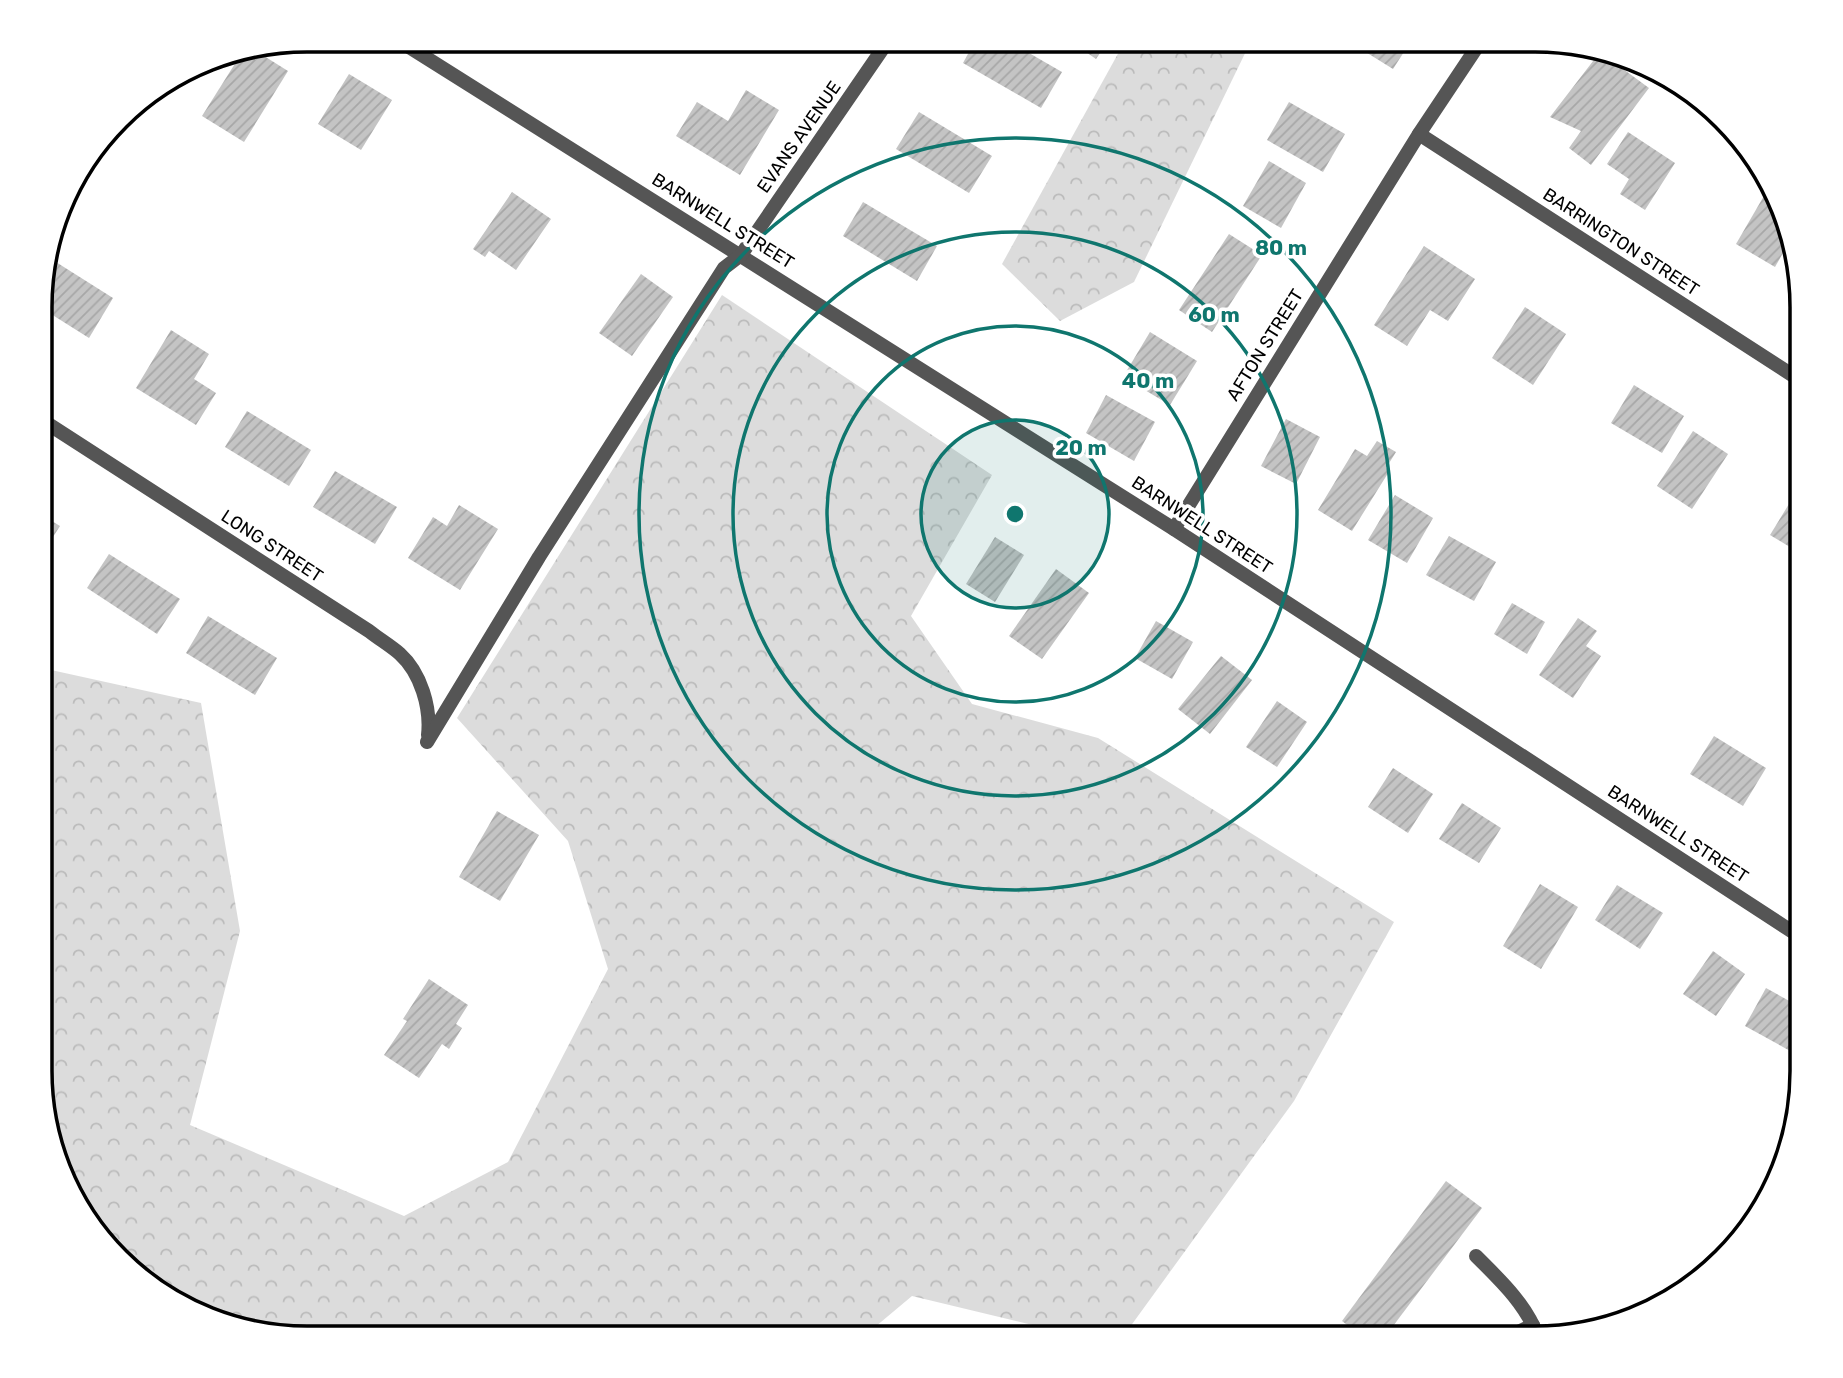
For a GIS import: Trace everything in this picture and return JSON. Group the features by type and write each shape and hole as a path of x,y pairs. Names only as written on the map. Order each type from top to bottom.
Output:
{"street":[{"name":"BARNWELL STREET","path":"417,52 1174,529 1790,930"},
{"name":"EVANS AVENUE","path":"427,742 539,557 724,268 741,255 880,52"},
{"name":"AFTON STREET","path":"1174,529 1419,134 1474,52"},
{"name":"BARRINGTON STREET","path":"1419,134 1790,374"},
{"name":"LONG STREET","path":"52,426 369,631 401,655 417,674 423,694 429,720 427,742"},
{"path":"1476,1256 1514,1294 1533,1326"}],"green space":[{"path":"1119,52 1246,52 1134,282 1060,321 1002,264"},
{"path":"722,295 992,475 911,616 972,704 1098,738 1394,922 1294,1101 1131,1326 1037,1326 912,1296 876,1326 307,1326 257,1321 210,1306 152,1273 127,1251 105,1226 79,1184 57,1121 52,1071 52,670 201,703 240,931 190,1125 404,1216 508,1162 608,969 568,841 457,718"}],"building":[{"path":"969,52 1027,52 1062,72 1041,108 963,63"},
{"path":"1086,52 1101,52 1096,59"},
{"path":"1366,52 1404,52 1393,69"},
{"path":"264,56 288,71 244,142 202,116 236,63"},
{"path":"1595,59 1620,67 1649,88 1591,165 1569,148 1581,131 1550,117"},
{"path":"349,74 392,100 361,150 318,124"},
{"path":"746,90 779,110 740,175 676,136 697,102 728,121"},
{"path":"1289,102 1345,134 1323,172 1267,140"},
{"path":"919,112 992,156 969,193 896,149"},
{"path":"1628,132 1675,163 1645,210 1620,194 1629,179 1607,164"},
{"path":"1269,161 1306,183 1281,228 1243,206"},
{"path":"512,192 551,219 516,270 489,251 485,257 473,249"},
{"path":"1764,195 1784,250 1775,267 1736,244"},
{"path":"863,202 937,246 917,281 843,236"},
{"path":"1229,234 1262,255 1212,332 1179,310"},
{"path":"1424,246 1475,279 1448,321 1430,310 1407,346 1374,325"},
{"path":"56,262 113,298 89,338 52,315"},
{"path":"641,274 673,297 632,356 599,333"},
{"path":"1525,307 1566,334 1533,385 1492,358"},
{"path":"171,330 209,354 194,379 216,393 196,425 136,388"},
{"path":"1150,332 1197,361 1170,405 1123,377"},
{"path":"1634,385 1684,416 1662,453 1611,423"},
{"path":"1106,395 1155,422 1134,461 1086,433"},
{"path":"247,411 311,450 289,486 225,447"},
{"path":"1286,419 1320,437 1296,484 1261,466"},
{"path":"1693,431 1728,454 1692,509 1657,486"},
{"path":"1377,441 1396,452 1386,468 1390,470 1352,531 1318,510 1355,449 1367,456"},
{"path":"335,471 397,507 375,544 313,507"},
{"path":"1395,495 1433,518 1407,563 1368,540"},
{"path":"1790,502 1790,547 1770,535"},
{"path":"459,505 498,529 460,590 408,558 433,517 447,526"},
{"path":"52,521 60,526 52,538"},
{"path":"1449,536 1496,562 1474,601 1426,575"},
{"path":"995,537 1024,555 995,602 966,584"},
{"path":"109,554 180,599 157,634 87,588"},
{"path":"1056,569 1089,593 1042,659 1009,636"},
{"path":"1512,603 1545,622 1527,654 1494,634"},
{"path":"208,616 277,658 255,695 186,653"},
{"path":"1578,618 1597,631 1586,646 1601,656 1573,698 1539,675"},
{"path":"1156,621 1193,642 1172,679 1135,658"},
{"path":"1221,656 1252,680 1210,734 1178,709"},
{"path":"1277,701 1307,722 1277,767 1246,747"},
{"path":"1714,736 1766,768 1743,806 1690,774"},
{"path":"1393,768 1433,794 1408,833 1368,807"},
{"path":"1462,803 1501,828 1479,863 1439,839"},
{"path":"497,811 539,835 500,901 459,877"},
{"path":"1540,884 1578,907 1541,969 1503,946"},
{"path":"1617,885 1663,913 1640,949 1595,920"},
{"path":"1713,951 1745,974 1716,1016 1683,994"},
{"path":"429,979 468,1005 456,1024 462,1028 449,1049 442,1044 419,1078 384,1055 407,1021 403,1019"},
{"path":"1766,988 1790,1001 1790,1051 1745,1026"},
{"path":"1446,1181 1482,1208 1393,1326 1348,1326 1342,1321"}]}
